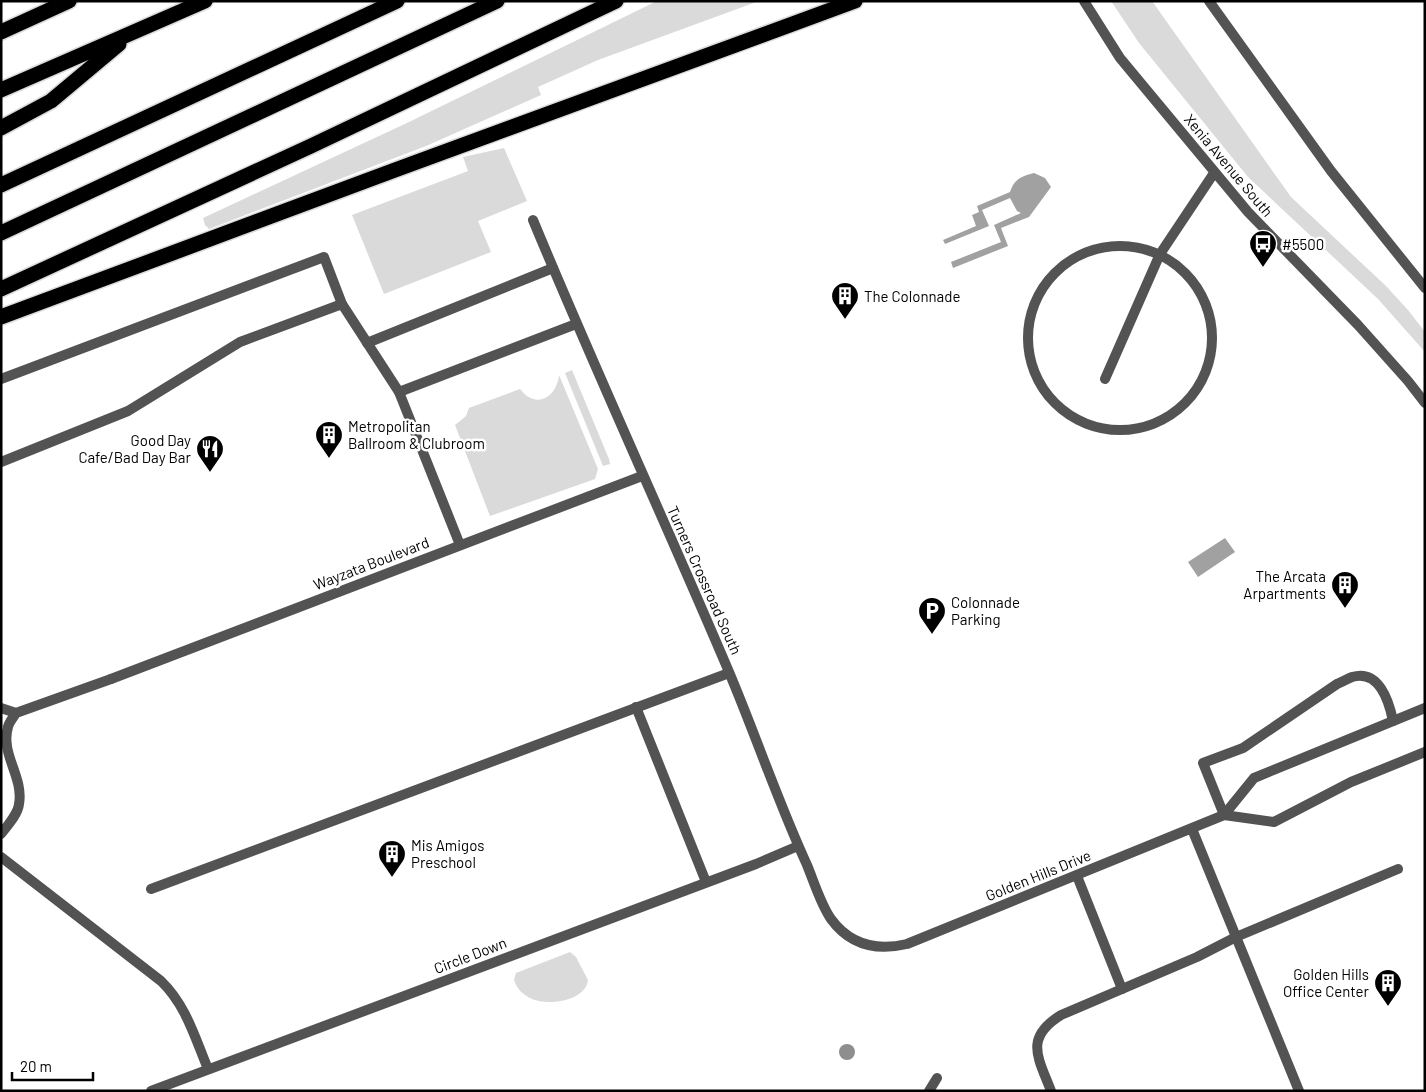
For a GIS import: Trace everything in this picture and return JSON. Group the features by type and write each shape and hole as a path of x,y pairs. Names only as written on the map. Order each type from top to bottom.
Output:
{"highway":[{"path":"1,32 69,1"},
{"path":"1,90 205,1"},
{"path":"1,185 397,1"},
{"path":"1,232 498,1"},
{"path":"1,289 311,146 616,1"},
{"path":"1,317 855,1"},
{"path":"1,128 51,101 132,33"}],"street":[{"name":"Xenia Avenue South","path":"1084,1 1120,58 1214,173 1248,212 1358,325 1425,403"},
{"path":"1209,1 1330,171 1425,288"},
{"path":"1105,379 1160,254 1214,173"},
{"name":"Turners Crossroad South","path":"533,220 576,324 729,673 798,846 830,918 847,936 861,942"},
{"path":"1109,246 1135,246 1160,254 1186,272 1202,293 1210,313 1213,339 1211,358 1203,380 1192,396 1176,412 1157,423 1135,429 1105,429 1080,421 1061,410 1045,392 1034,372 1028,342 1031,314 1040,291 1059,268 1082,254 1109,246"},
{"path":"1,379 324,257 342,304 399,392 460,545"},
{"path":"367,343 553,268"},
{"path":"1,462 128,411 240,342 342,304"},
{"path":"399,392 576,324"},
{"name":"Wayzata Boulevard","path":"16,714 642,476"},
{"path":"151,889 729,673"},
{"path":"1393,721 1390,707 1382,688 1377,682 1367,677 1354,676 1337,684 1243,748 1203,763 1224,815 1274,822 1351,782 1425,752"},
{"path":"636,707 706,882"},
{"path":"1,708 16,714 8,727 6,744 8,759 20,788 19,805 1,834"},
{"name":"Golden Hills Drive","path":"861,942 876,947 889,948 907,944 1192,829 1224,815 1254,778 1425,708"},
{"path":"1192,829 1299,1091"},
{"name":"Circle Down","path":"151,1091 798,846"},
{"path":"1,857 161,982 172,993 185,1014 208,1069"},
{"path":"1051,1091 1039,1059 1037,1045 1039,1034 1048,1023 1061,1015 1197,958 1236,937 1398,869"},
{"path":"1077,876 1122,989"},
{"path":"929,1091 937,1078"}],"shaded area":[{"path":"657,1 759,1 598,60 538,87 541,95 426,146 209,229 205,225 203,218 409,122"},
{"path":"1111,1 1152,1 1291,197 1386,286 1408,310 1425,332 1425,352 1378,299 1248,177 1139,43"},
{"path":"504,148 527,201 478,221 491,252 384,294 352,215 468,171 463,157"},
{"path":"1034,173 1045,178 1051,187 1029,217 1001,228 1008,246 953,268 951,262 1001,242 994,225 1021,213 1017,211 1010,198 982,210 989,226 945,244 943,240 976,226 972,215 979,212 977,206 1010,192 1019,179"},
{"path":"572,370 610,464 603,466 565,373"},
{"path":"559,375 598,469 595,479 490,516 455,425 466,416 469,408 520,389 533,399 545,398 554,389"},
{"path":"1225,538 1235,552 1198,577 1188,562"},
{"path":"570,952 576,957 588,980 586,987 581,993 556,1002 539,1001 523,994 514,980 516,973"}],"place":[{"name":"#5500","path":"1263,268"},
{"name":"The Colonnade","path":"845,320"},
{"name":"Metropolitan Ballroom & Clubroom","path":"329,459"},
{"name":"Good Day Cafe/Bad Day Bar","path":"210,473"},
{"name":"The Arcata Arpartments","path":"1345,609"},
{"name":"Colonnade Parking","path":"932,635"},
{"name":"Mis Amigos Preschool","path":"392,878"},
{"name":"Golden Hills Office Center","path":"1388,1007"}]}
